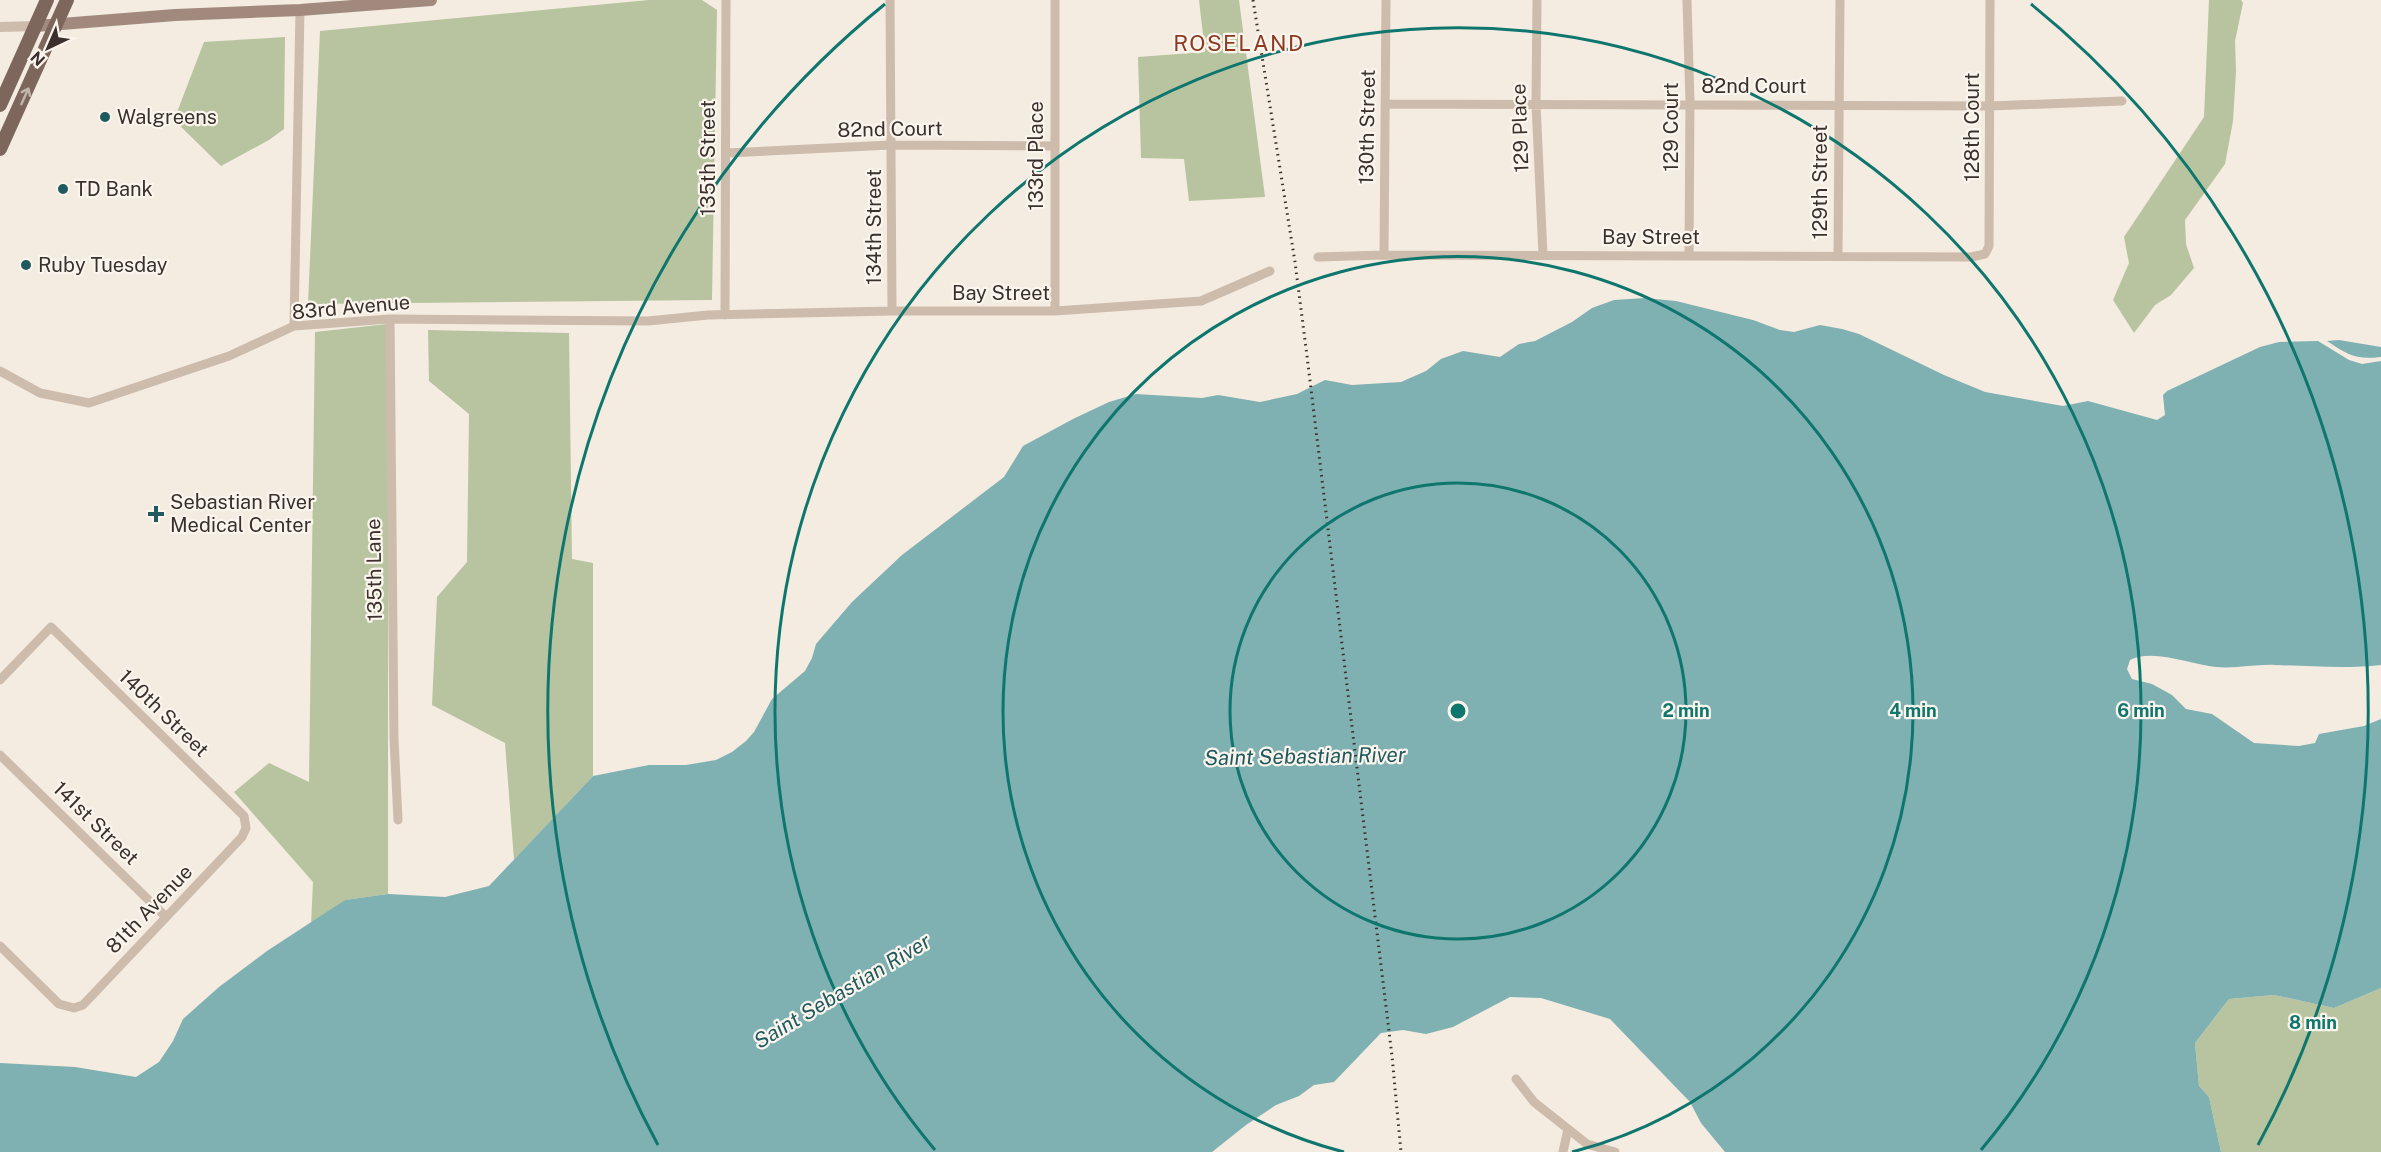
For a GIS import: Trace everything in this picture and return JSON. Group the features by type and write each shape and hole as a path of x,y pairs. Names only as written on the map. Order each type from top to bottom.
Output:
{"main road":[{"path":"0,105 47,0"},
{"path":"0,149 67,0"},
{"path":"36,26 174,15 300,10 431,0"}],"street":[{"name":"135th Street","path":"725,315 726,0"},
{"name":"134th Street","path":"890,0 892,311"},
{"name":"133rd Place","path":"1055,0 1055,311"},
{"name":"130th Street","path":"1384,255 1386,0"},
{"name":"129 Place","path":"1537,0 1536,104 1543,255"},
{"name":"129 Court","path":"1688,0 1689,255"},
{"name":"129th Street","path":"1838,256 1840,0"},
{"name":"128th Court","path":"1985,254 1989,246 1990,0"},
{"path":"294,326 300,10"},
{"path":"0,27 36,26"},
{"name":"82nd Court","path":"1386,104 1690,103 1990,106 2122,101"},
{"name":"82nd Court","path":"727,153 891,145 1054,146"},
{"name":"Bay Street","path":"1318,257 1384,255 1971,257 1985,254"},
{"name":"Bay Street","path":"725,315 892,311 1055,311 1201,301 1270,271"},
{"name":"83rd Avenue","path":"0,371 40,393 89,403 229,356 294,326 390,319 648,321 725,315"},
{"name":"135th Lane","path":"390,319 394,739 398,820"},
{"name":"140th Street","path":"0,680 51,627 244,816 246,828"},
{"name":"141st Street","path":"0,755 166,917"},
{"name":"81th Avenue","path":"0,946 59,1004 74,1008 83,1005 242,837 246,828"},
{"path":"1516,1078 1534,1102 1587,1144 1615,1152"},
{"path":"1563,1152 1568,1129"}],"green space":[{"path":"649,0 702,0 717,10 712,300 308,304 320,31"},
{"path":"1199,0 1239,0 1265,197 1189,201 1184,159 1141,158 1138,57 1205,52"},
{"path":"2209,0 2241,0 2243,3 2235,41 2233,121 2225,164 2185,220 2186,244 2194,268 2171,295 2155,305 2134,333 2113,300 2129,263 2124,237 2204,117"},
{"path":"285,37 284,129 269,140 221,166 174,120 204,42"},
{"path":"388,324 388,894 345,900 311,925 313,882 234,792 269,763 309,782 315,332"},
{"path":"428,330 569,333 572,559 593,563 593,776 514,860 505,743 432,705 437,597 467,562 469,414 429,381"},
{"path":"2381,988 2381,1152 2221,1152 2209,1097 2199,1086 2195,1043 2229,999 2274,995 2334,1008"}],"water":[{"name":"Saint Sebastian River","path":"1645,298 1676,301 1753,320 1780,330 1794,332 1820,325 1842,329 1859,334 1985,392 2063,406 2088,401 2157,420 2165,415 2163,395 2167,391 2260,347 2279,342 2318,341 2349,360 2362,364 2381,361 2381,665 2223,667 2150,656 2130,660 2127,669 2132,679 2152,684 2172,695 2186,709 2212,714 2254,743 2299,746 2315,743 2319,734 2364,726 2381,719 2381,988 2334,1008 2274,995 2229,999 2195,1043 2199,1086 2209,1097 2221,1152 1725,1152 1701,1123 1690,1102 1610,1019 1541,998 1510,997 1453,1027 1426,1034 1403,1030 1381,1033 1334,1082 1314,1085 1299,1096 1276,1105 1212,1152 0,1152 0,1063 75,1067 136,1077 159,1062 173,1041 183,1019 219,987 267,951 345,900 388,894 445,897 489,886 593,776 649,765 686,765 716,760 732,752 754,732 772,699 805,671 816,644 852,602 902,555 1004,477 1023,446 1073,419 1109,402 1136,394 1202,398 1218,395 1260,402 1297,394 1325,380 1352,385 1401,382 1426,371 1441,359 1463,351 1500,357 1519,344 1535,341 1572,322 1592,308 1614,300"},
{"path":"2339,340 2381,347 2381,357 2365,358 2352,355 2327,341"}],"railway":[{"path":"1253,0 1295,262 1392,1056 1401,1152"}],"place":[{"name":"Walgreens","path":"105,117"},
{"name":"TD Bank","path":"63,189"},
{"name":"Ruby Tuesday","path":"26,265"},
{"name":"Sebastian River Medical Center","path":"156,514"}],"district":[{"name":"ROSELAND","path":"1239,43"}]}
